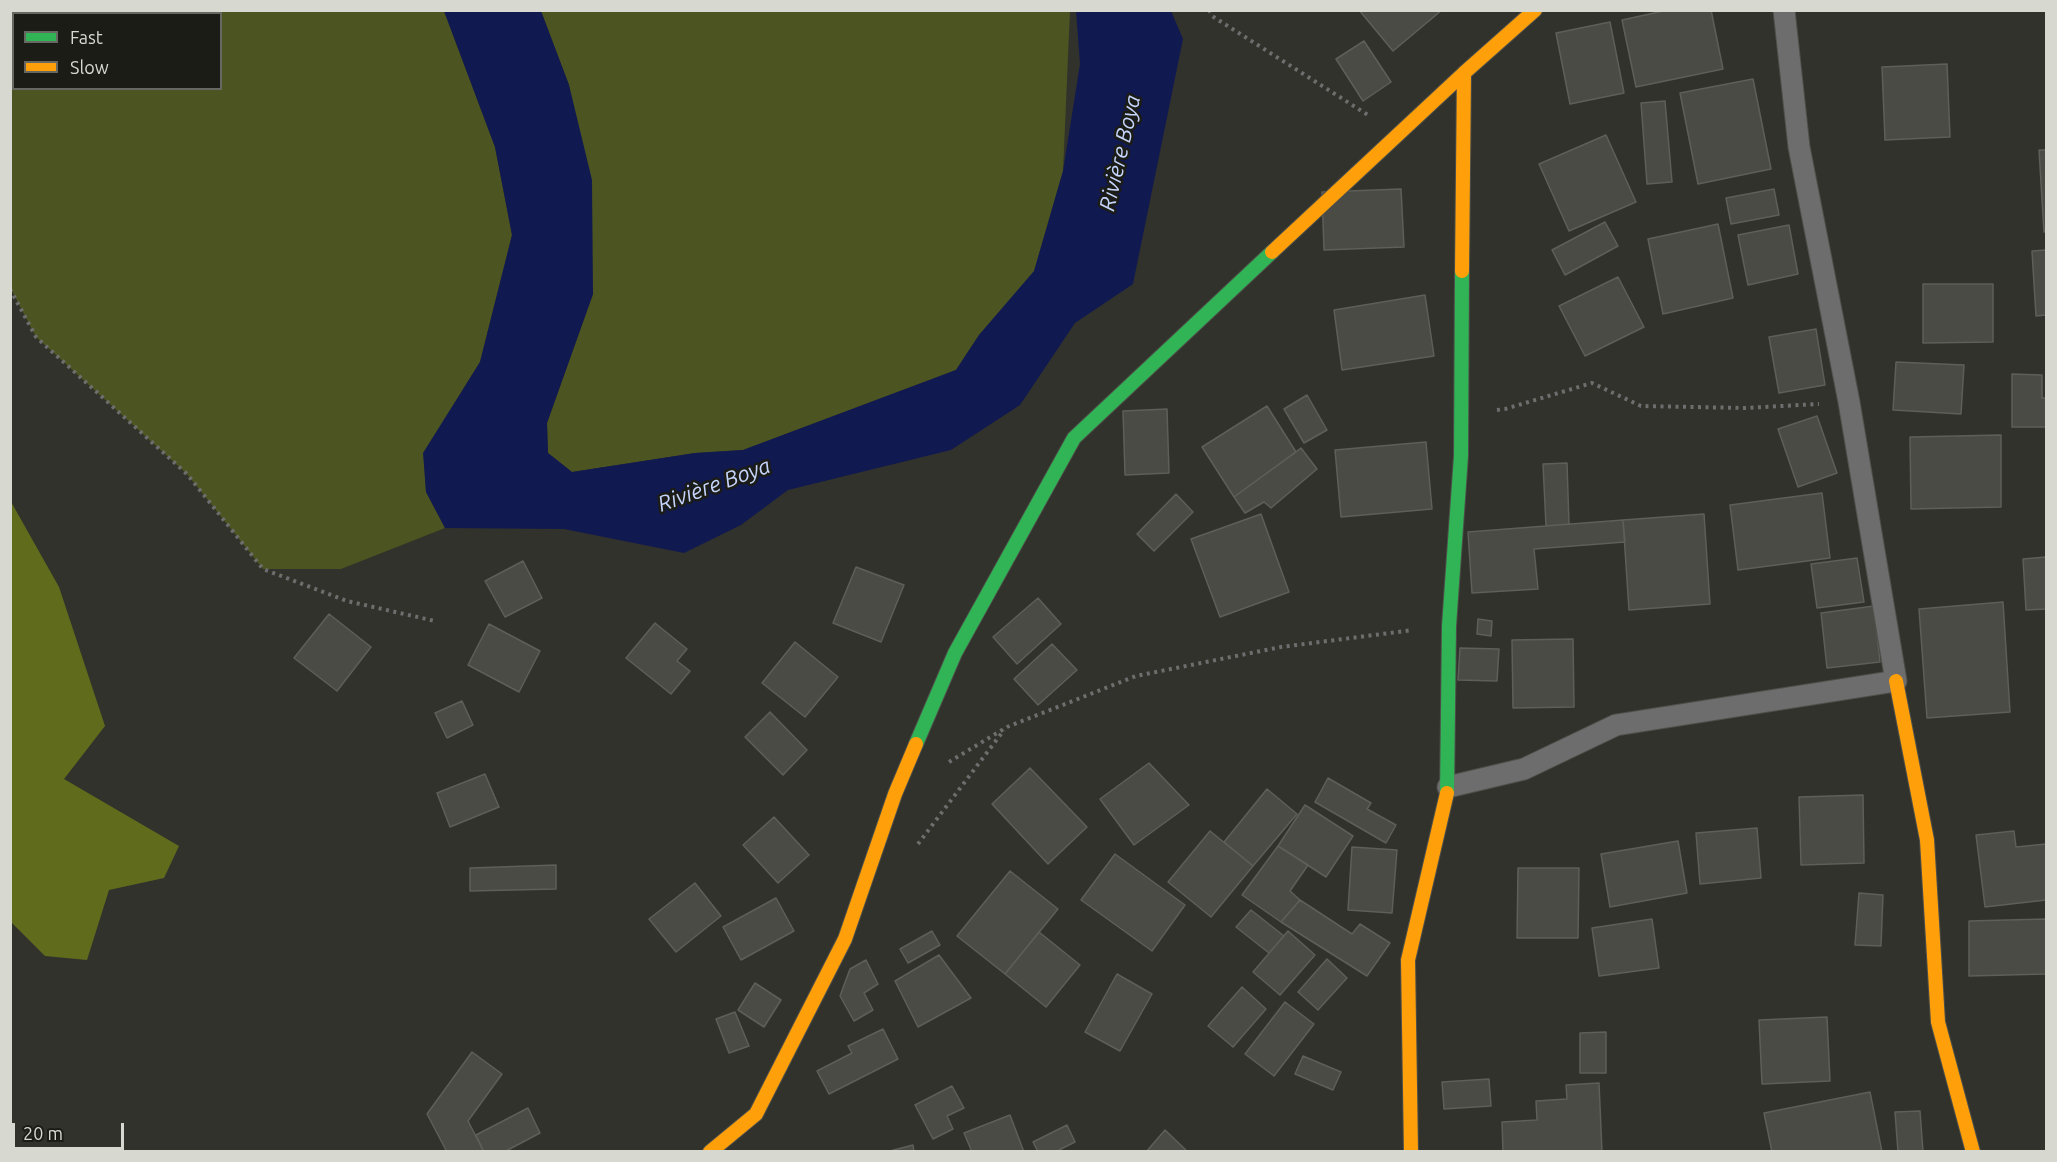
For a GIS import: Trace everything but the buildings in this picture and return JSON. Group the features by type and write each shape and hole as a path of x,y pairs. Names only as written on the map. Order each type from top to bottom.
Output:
{"street":[{"path":"710,1152 756,1114 845,939 895,794 955,653 1074,438 1464,73 1535,10"},
{"path":"1411,1152 1408,960 1448,787 1449,626 1461,456 1464,73"},
{"path":"1896,681 1927,840 1938,1022 1973,1152"}],"lane":[{"path":"1448,787 1524,769 1616,725 1896,681 1849,402 1799,147 1784,10"}],"path":[{"path":"1209,10 1212,16 1399,134"},
{"path":"10,289 36,337 187,474 263,568 347,601 435,621"},
{"path":"1462,411 1505,409 1592,382 1641,406 1745,408 1849,402"},
{"path":"946,764 1007,727 1136,676 1281,647 1449,626"},
{"path":"915,847 1007,727"}],"green space":[{"path":"11,11 444,11 495,147 512,235 480,362 424,453 426,492 445,528 341,569 263,569 187,474 36,337 11,289"},
{"path":"541,11 1070,11 1063,171 1034,272 979,335 956,370 743,450 695,453 572,472 548,453 547,423 593,294 569,85"},
{"path":"10,500 59,587 105,726 64,779 179,846 164,878 109,890 87,960 45,956 11,922"}],"water":[{"name":"Rivière Boya","path":"444,11 541,11 569,85 592,180 593,294 547,423 548,453 572,472 695,453 743,450 956,370 979,335 1034,271 1063,171 1080,64 1076,11 1171,11 1183,39 1133,284 1075,323 1020,405 951,450 788,490 741,525 684,553 564,529 445,528 426,492 423,453 480,362 512,235 495,147"}],"traffic: fast":[{"path":"916,744 955,653 1074,438 1272,252"},
{"path":"1447,793 1449,626 1461,456 1462,271"}],"traffic: slow":[{"path":"1272,252 1535,10"},
{"path":"1462,271 1464,73"},
{"path":"1896,681 1927,840 1938,1022 1973,1152"},
{"path":"710,1152 756,1114 845,939 895,794 916,744"},
{"path":"1411,1152 1408,960 1447,793"}]}
